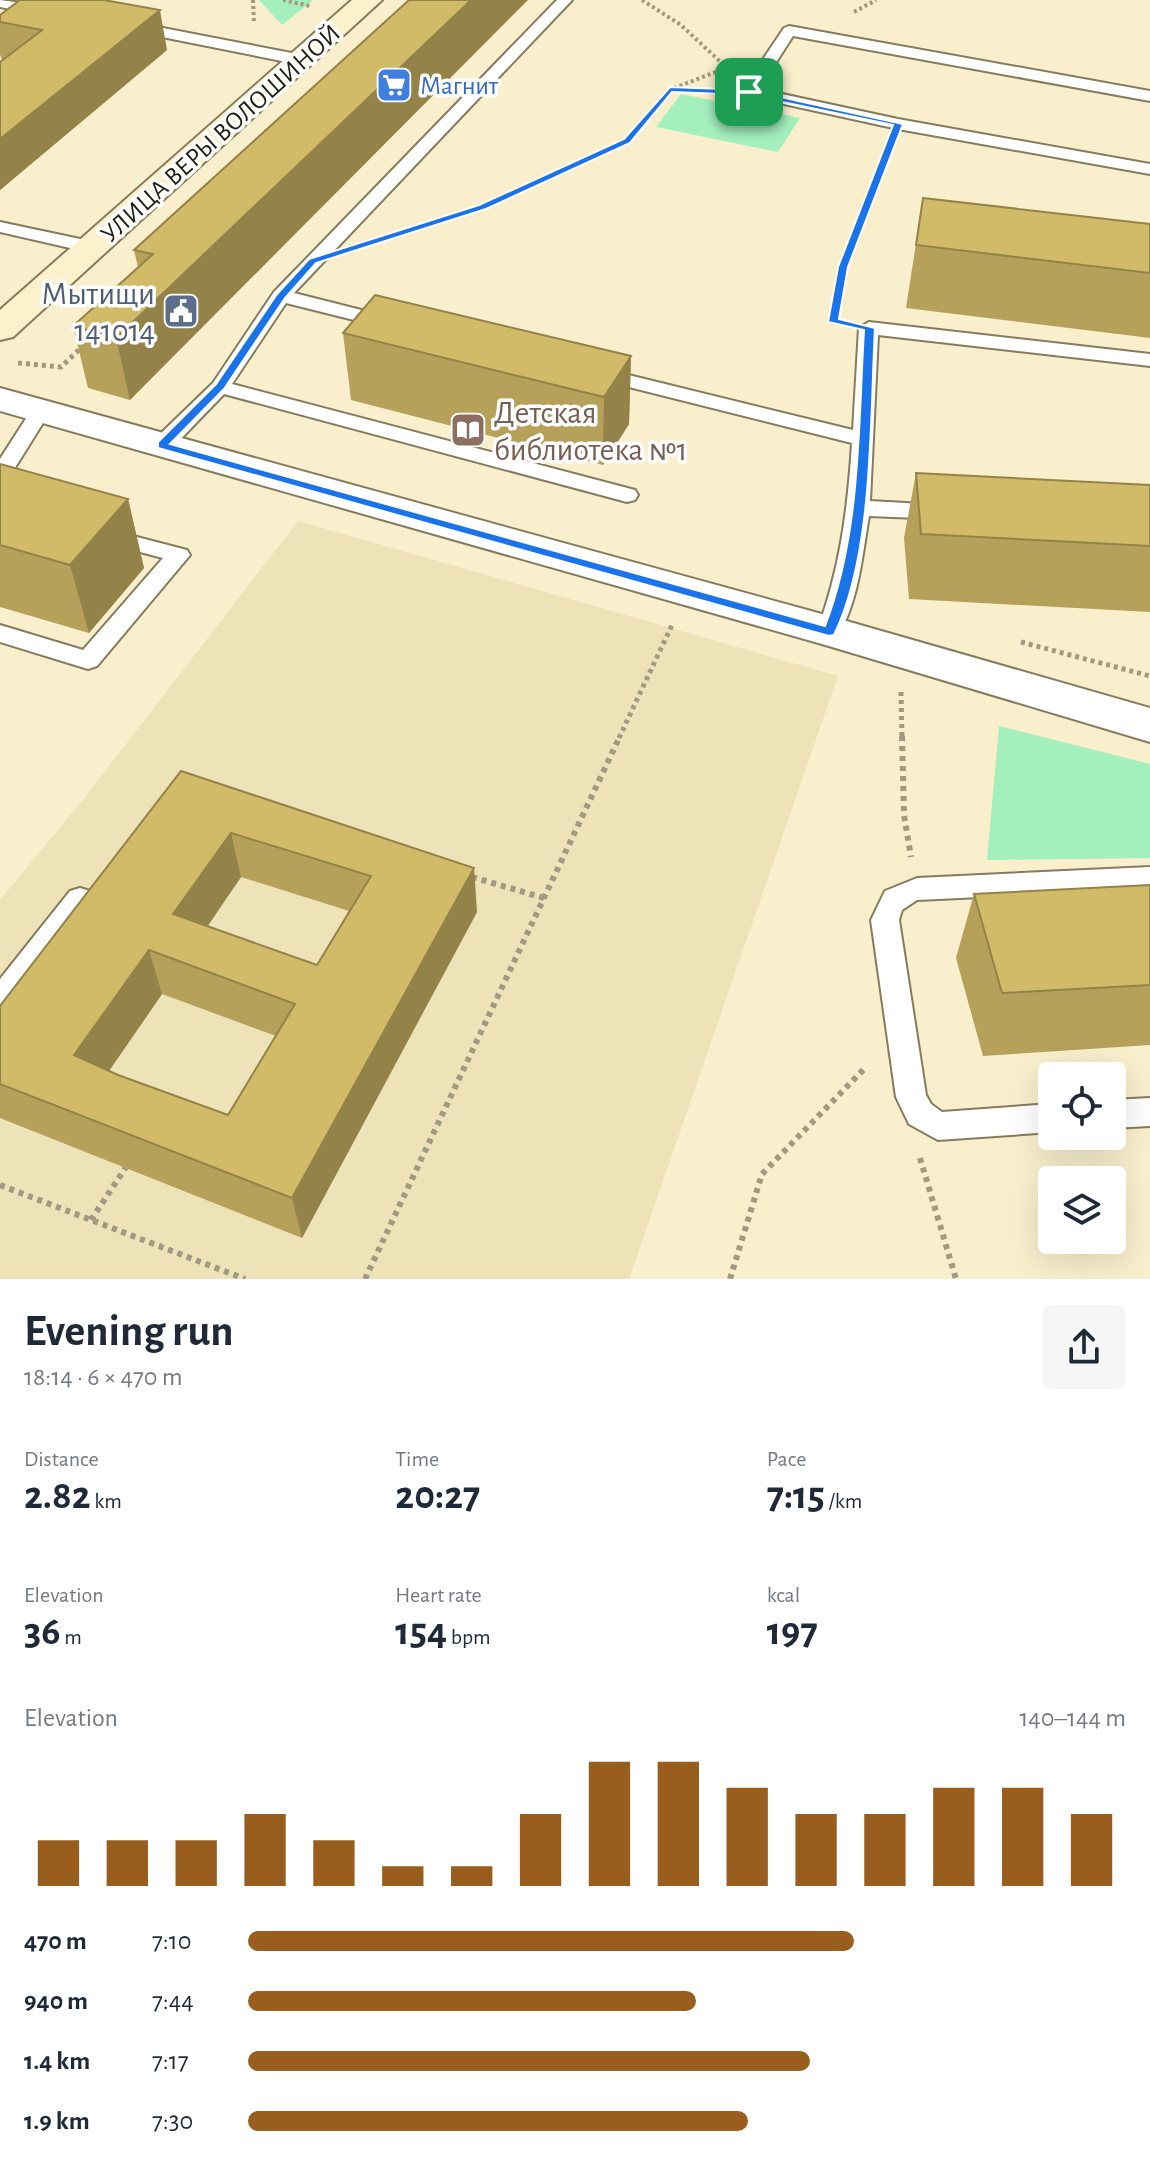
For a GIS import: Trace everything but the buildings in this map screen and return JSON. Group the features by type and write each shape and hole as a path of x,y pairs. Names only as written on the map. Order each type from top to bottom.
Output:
{"street":[{"name":"УЛИЦА ВЕРЫ ВОЛОШИНОЙ","path":"0,329 368,0"},
{"path":"6,381 41,410 829,631 1150,725"}],"lane":[{"path":"162,445 220,387 281,296 312,261 565,0"},
{"path":"0,2 67,15"},
{"path":"20,24 38,10"},
{"path":"111,23 302,60"},
{"path":"1150,96 789,31 749,92 898,124 1150,169"},
{"path":"0,227 92,247"},
{"path":"281,296 403,326"},
{"path":"829,631 843,594 859,508 869,328 1150,360"},
{"path":"587,371 862,439"},
{"path":"220,387 627,495"},
{"path":"0,474 41,410"},
{"path":"859,508 961,513"},
{"path":"0,633 88,660 179,555 89,531"},
{"path":"1038,1119 938,1126 920,1114 911,1097 885,920 888,905 898,895 917,889 1150,878"},
{"path":"0,1001 80,899"},
{"path":"1126,1113 1150,1112"}],"path":[{"path":"283,0 311,6"},
{"path":"642,0 681,25 749,92"},
{"path":"312,261 483,207 627,141 670,90 749,92"},
{"path":"869,328 833,322 843,267 898,124"},
{"path":"6,381 61,367 83,346"},
{"path":"365,1279 675,620"},
{"path":"469,876 544,898"},
{"path":"730,1279 762,1174 902,1031"},
{"path":"920,1114 917,1147 956,1279"},
{"path":"91,1220 134,1155"},
{"path":"0,1185 245,1279"}],"shaded area":[{"path":"298,521 838,676 629,1279 0,1279 0,900 82,801"}],"green space":[{"path":"259,0 313,0 282,25"},
{"path":"681,94 800,118 778,152 656,127"},
{"path":"999,726 1150,764 1150,858 987,860"}],"place":[{"name":"Магнит","path":"394,85"},
{"name":"Мытищи 141014","path":"181,311"},
{"name":"Детская библиотека №1","path":"468,430"}],"route":[{"path":"670,90 749,92 898,124 843,267 833,322 869,328 859,508 843,594 829,631 162,445 220,387 281,296 312,261 483,207 627,141 670,90"}]}
